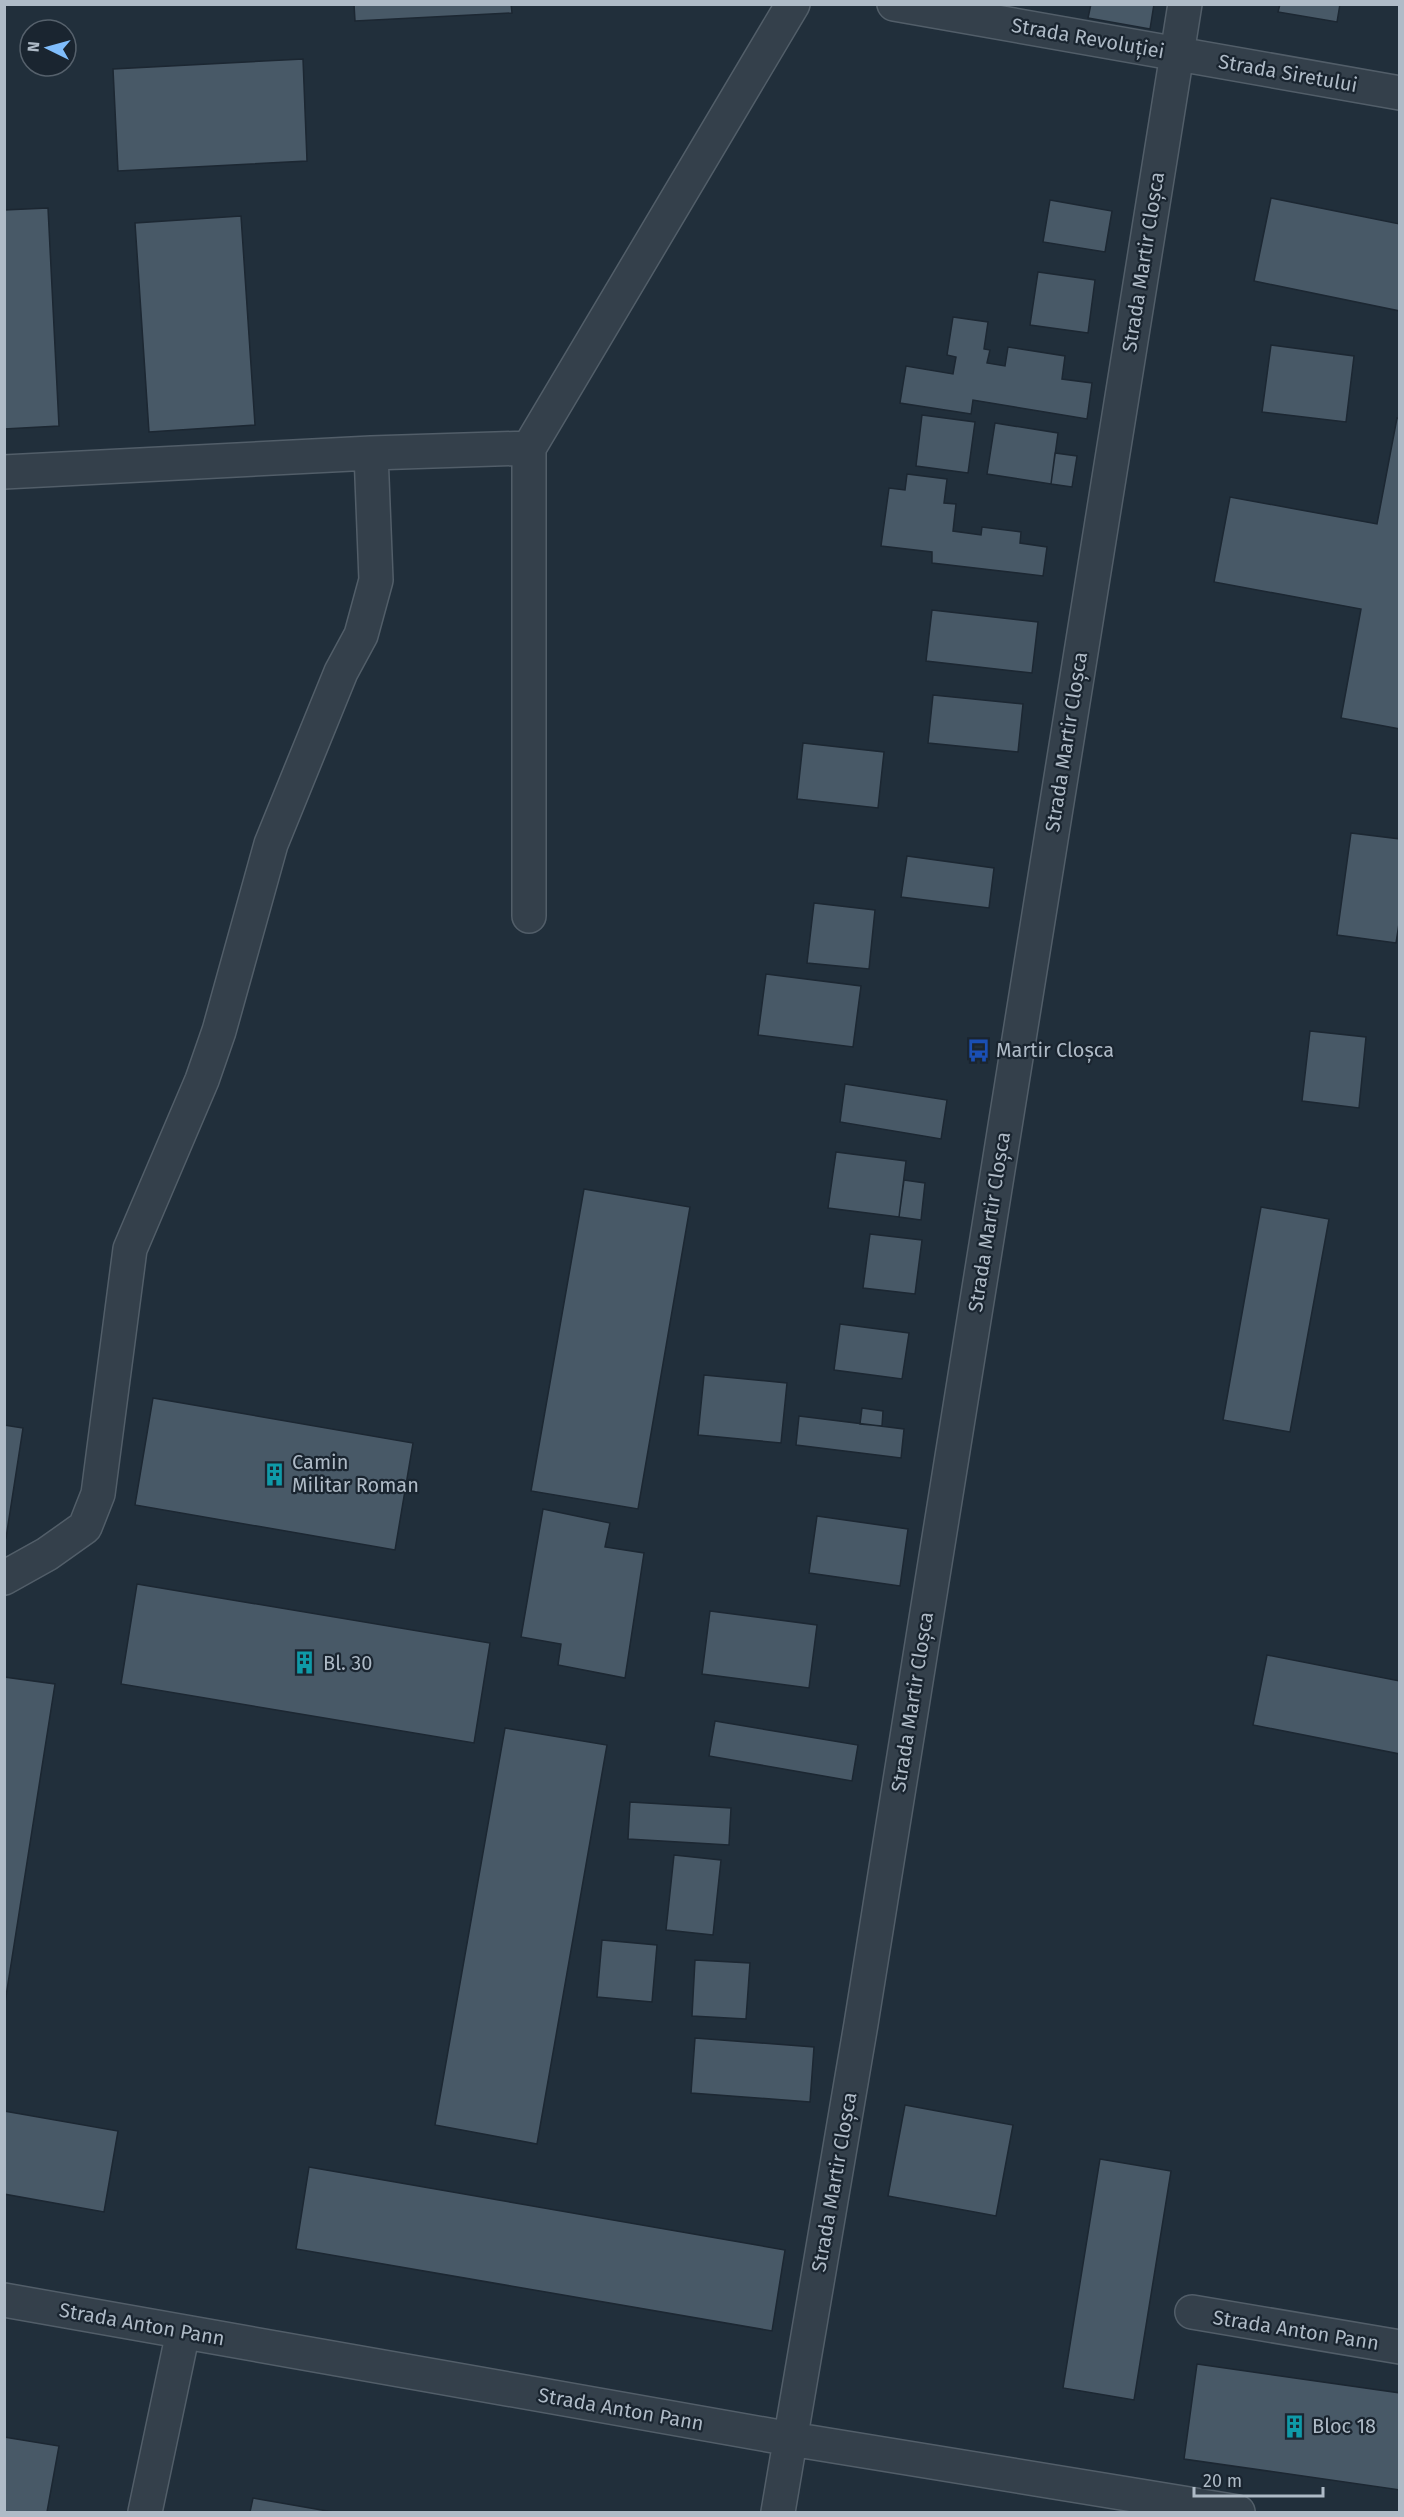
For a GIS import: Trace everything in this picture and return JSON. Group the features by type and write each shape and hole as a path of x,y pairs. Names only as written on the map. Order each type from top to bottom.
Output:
{"street":[{"path":"529,916 529,448 793,4"},
{"name":"Strada Revoluției","path":"894,4 1176,53"},
{"name":"Strada Martir Cloșca","path":"778,2512 861,2024 1185,4"},
{"name":"Strada Siretului","path":"1176,53 1400,93"},
{"path":"4,471 372,453 529,448"},
{"path":"4,1578 47,1554 86,1527 98,1494 130,1249 202,1080 219,1031 271,844 341,672 361,635 376,580 372,453"},
{"name":"Strada Anton Pann","path":"4,2300 791,2439 1238,2512"},
{"name":"Strada Anton Pann","path":"1192,2312 1400,2347"},
{"path":"146,2512 183,2332"}],"building":[{"path":"354,4 511,4 512,13 355,21"},
{"path":"1091,4 1154,4 1150,29 1088,18"},
{"path":"1280,4 1340,4 1337,22 1278,12"},
{"path":"303,59 307,161 118,171 113,69"},
{"path":"1271,198 1400,224 1400,311 1254,281"},
{"path":"1050,200 1112,211 1105,252 1043,242"},
{"path":"48,208 59,426 4,429 4,210"},
{"path":"241,216 255,425 149,432 135,223"},
{"path":"1038,272 1095,280 1088,333 1030,325"},
{"path":"953,317 988,322 984,349 990,350 987,363 1005,366 1008,347 1065,356 1062,379 1092,383 1087,419 973,400 971,414 900,403 906,366 953,374 956,357 947,355"},
{"path":"1271,345 1354,356 1346,422 1262,412"},
{"path":"922,415 975,422 968,473 916,466"},
{"path":"1397,418 1400,419 1400,729 1341,718 1361,609 1214,582 1230,497 1377,524"},
{"path":"995,423 1058,433 1051,484 987,474"},
{"path":"1055,453 1077,456 1072,487 1051,484"},
{"path":"907,474 947,479 944,503 956,504 953,531 981,535 982,527 1021,532 1020,543 1047,547 1043,576 932,563 932,552 881,546 889,488 905,490"},
{"path":"932,610 1038,622 1032,673 926,661"},
{"path":"933,695 1023,704 1018,752 928,743"},
{"path":"803,743 884,752 878,808 797,799"},
{"path":"1351,833 1400,839 1400,917 1396,943 1337,935"},
{"path":"907,856 994,868 989,908 901,897"},
{"path":"814,903 875,910 869,969 807,963"},
{"path":"766,974 861,986 853,1047 758,1035"},
{"path":"1310,1031 1366,1037 1359,1108 1302,1101"},
{"path":"845,1084 947,1100 941,1139 840,1122"},
{"path":"836,1152 906,1161 899,1217 828,1208"},
{"path":"904,1180 925,1183 921,1220 899,1217"},
{"path":"584,1189 690,1207 638,1509 531,1491"},
{"path":"1261,1207 1329,1219 1290,1432 1223,1420"},
{"path":"870,1234 922,1240 915,1294 863,1288"},
{"path":"840,1324 909,1333 902,1379 834,1370"},
{"path":"704,1375 787,1383 781,1443 698,1435"},
{"name":"Camin Militar Roman","path":"153,1398 413,1443 395,1550 135,1505"},
{"path":"862,1408 883,1411 882,1426 860,1424"},
{"path":"799,1416 904,1429 901,1458 796,1445"},
{"path":"4,1425 23,1428 6,1538 4,1538"},
{"path":"543,1509 610,1523 605,1547 644,1553 625,1678 558,1665 561,1644 521,1637"},
{"path":"817,1516 908,1529 900,1586 809,1573"},
{"name":"Bl. 30","path":"137,1584 490,1643 474,1743 121,1684"},
{"path":"710,1611 817,1625 809,1688 702,1674"},
{"path":"1267,1655 1400,1681 1400,1754 1253,1725"},
{"path":"4,1677 55,1684 4,2009"},
{"path":"715,1721 858,1745 852,1781 709,1756"},
{"path":"505,1728 607,1745 537,2144 435,2125"},
{"path":"630,1802 731,1808 729,1845 628,1839"},
{"path":"674,1855 721,1860 713,1935 666,1930"},
{"path":"602,1940 657,1945 652,2002 597,1997"},
{"path":"695,1960 750,1963 746,2019 692,2016"},
{"path":"695,2038 814,2047 810,2102 691,2093"},
{"path":"905,2105 1013,2125 996,2216 888,2196"},
{"path":"4,2111 118,2131 104,2212 4,2194"},
{"path":"1100,2159 1171,2171 1134,2400 1063,2388"},
{"path":"309,2167 785,2250 772,2331 296,2249"},
{"name":"Bloc 18","path":"1197,2364 1400,2393 1400,2490 1184,2459"},
{"path":"4,2437 59,2446 47,2512 4,2512"},
{"path":"253,2498 333,2512 250,2512"}],"place":[{"name":"Martir Cloșca","path":"978,1050"},
{"name":"Camin Militar Roman","path":"274,1474"},
{"name":"Bl. 30","path":"305,1663"},
{"name":"Bloc 18","path":"1294,2426"}]}
